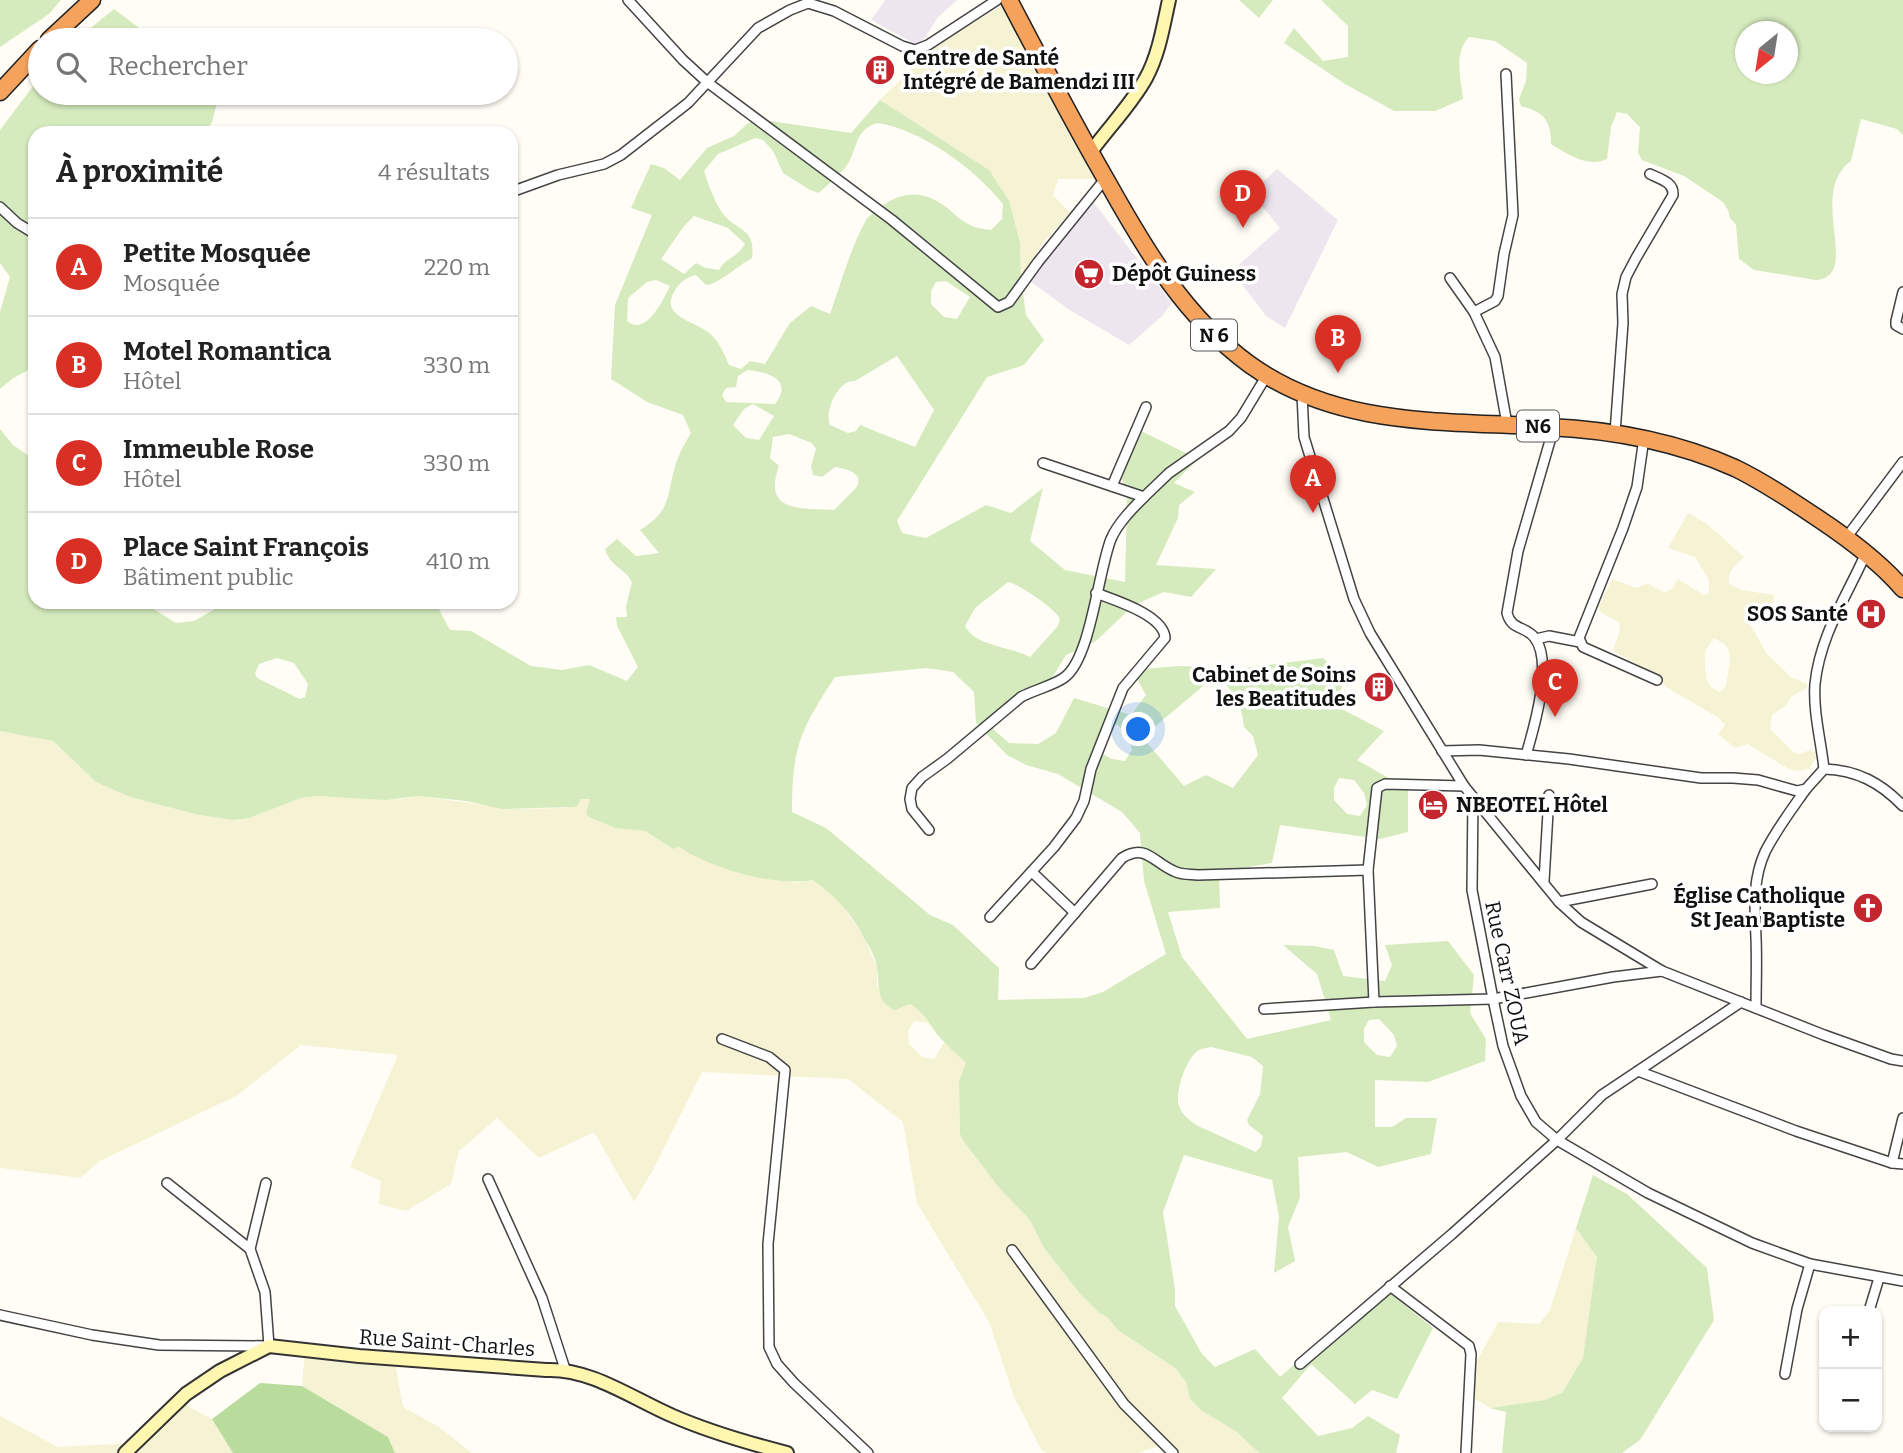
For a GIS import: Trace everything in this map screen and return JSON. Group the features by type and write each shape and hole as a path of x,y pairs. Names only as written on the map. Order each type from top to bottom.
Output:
{"highway":[{"path":"63,28 92,0"},
{"path":"1009,0 1105,179"},
{"path":"0,92 28,62"},
{"name":"N 6","path":"1105,179 1147,253 1199,320 1235,353 1302,394"},
{"name":"N6","path":"1302,394 1340,407 1390,418 1615,433 1692,451 1736,469 1846,537 1903,589"}],"street":[{"path":"628,0 707,82 892,220 998,307 1009,302 1105,179"},
{"path":"518,189 604,163 621,155 668,119 758,27 790,10 808,3 834,11 915,50 928,45 997,0"},
{"path":"1090,153 1147,76 1159,45 1169,0"},
{"path":"1474,312 1495,301 1498,296 1513,215 1506,74"},
{"path":"1615,433 1623,323 1622,295 1626,277 1674,189 1670,184 1650,174"},
{"path":"0,207 28,230"},
{"path":"1450,278 1474,312 1495,357 1507,424"},
{"path":"1903,292 1896,325 1903,329"},
{"path":"929,830 912,808 912,788 1021,697 1065,678 1074,667 1081,650 1112,537 1128,513 1169,473 1229,431 1241,418 1267,375"},
{"path":"1302,394 1304,438 1354,599 1370,634 1464,786 1559,902 1581,922 1662,971 1871,1052 1903,1061"},
{"path":"1112,486 1146,407"},
{"path":"1526,755 1541,689 1542,665 1536,639 1509,621 1507,605 1518,551 1554,427"},
{"path":"1580,642 1579,638 1637,487 1644,438"},
{"path":"1846,537 1903,462"},
{"path":"1043,463 1144,497"},
{"path":"1825,769 1815,683 1835,613 1866,553"},
{"path":"990,917 1032,872 1076,818 1084,801 1091,769 1123,688 1165,638 1161,627 1150,618 1096,593"},
{"path":"1536,639 1549,636 1580,642 1625,668 1657,680"},
{"path":"1442,751 1479,750 1569,759 1701,778 1758,780 1797,791 1806,789"},
{"path":"1756,1008 1756,935 1753,907 1756,887 1764,854 1806,789 1825,769 1843,770 1857,773 1880,785 1903,806"},
{"path":"1374,1002 1368,870 1377,788 1385,784 1464,786"},
{"path":"1544,881 1549,794"},
{"name":"Rue Carr ZOUA","path":"1473,797 1472,890 1493,999 1503,1046 1521,1097 1536,1122 1557,1140 1684,1211 1752,1243 1810,1264 1903,1282"},
{"path":"1031,964 1122,858 1134,851 1143,852 1178,873 1198,875 1368,870"},
{"path":"1032,872 1075,913"},
{"path":"1559,902 1653,884"},
{"path":"1264,1009 1374,1002 1493,999 1662,971"},
{"path":"1300,1364 1557,1140 1602,1094 1741,1002"},
{"path":"722,1039 769,1057 785,1070 768,1244 769,1347 777,1364 868,1453"},
{"path":"1638,1071 1796,1131 1892,1163 1903,1164"},
{"path":"1892,1163 1903,1118"},
{"path":"488,1179 542,1298 565,1369"},
{"path":"167,1183 250,1249 265,1292 269,1346"},
{"path":"250,1249 266,1183"},
{"path":"1012,1250 1124,1404 1173,1453"},
{"path":"1784,1374 1797,1309 1810,1264"},
{"path":"1871,1306 1879,1278"},
{"path":"1390,1286 1469,1346 1471,1354 1466,1453"},
{"path":"0,1315 92,1335 159,1345 269,1346"},
{"path":"125,1453 186,1394 220,1371 269,1346"},
{"name":"Rue Saint-Charles","path":"269,1346 359,1356 546,1370 565,1369 739,1441 787,1453"}],"shaded area":[{"path":"885,0 957,0 938,17 917,45 871,20"},
{"path":"1002,6 1097,179 1058,179 1053,195 1070,213 1043,242 1021,279 1020,243 989,171 880,100 935,46"},
{"path":"1277,169 1338,220 1285,328 1266,316 1232,271 1280,228 1251,193"},
{"name":"Dépôt Guiness","path":"1090,198 1172,303 1162,316 1129,345 1068,309 1027,279"},
{"path":"1688,513 1707,524 1744,557 1729,575 1729,584 1742,590 1774,595 1773,603 1752,614 1750,624 1767,654 1791,677 1807,684 1807,688 1791,697 1785,706 1772,715 1770,729 1793,752 1815,752 1817,757 1809,769 1797,771 1787,768 1748,744 1735,748 1718,734 1725,725 1719,718 1666,687 1657,675 1613,651 1620,623 1598,608 1612,579 1637,588 1647,583 1665,593 1672,589 1678,579 1704,595 1709,593 1709,580 1695,557 1668,548","holes":["1714,638 1729,650 1730,661 1726,685 1719,692 1711,687 1706,679 1705,651"]},
{"path":"0,731 53,741 96,782 130,797 199,815 234,820 249,818 301,798 319,796 400,799 418,796 516,809 565,808 581,799 591,799 586,813 589,817 615,828 645,831 673,849 679,847 689,853 797,883 813,880 837,898 863,935 877,967 877,988 903,1006 910,1004 916,1007 931,1022 939,1037 928,1023 914,1021 908,1031 909,1044 922,1057 934,1059 945,1041 967,1064 959,1082 960,1135 1000,1189 1030,1220 1044,1248 1098,1312 1107,1317 1119,1331 1175,1368 1186,1382 1190,1399 1202,1411 1237,1432 1259,1453 1169,1453 1157,1446 1139,1453 1042,1451 1014,1397 989,1322 917,1203 903,1122 848,1079 702,1072 634,1202 594,1132 539,1158 497,1118 459,1151 451,1184 406,1211 379,1204 381,1181 350,1167 398,1055 301,1045 236,1096 100,1161 80,1178 0,1168"},
{"path":"1576,1228 1598,1257 1583,1358 1562,1393 1544,1400 1490,1408 1463,1392 1465,1383 1498,1322 1539,1324 1550,1310"},
{"path":"305,1351 395,1362 403,1407 439,1427 472,1453 395,1453 388,1437 302,1386"},
{"path":"180,1402 212,1419 233,1453 0,1453 0,1416 58,1447 132,1443"}],"green space":[{"path":"0,0 61,0 49,14 0,47"},
{"path":"1239,0 1273,0 1259,18"},
{"path":"1321,0 1903,0 1903,135 1897,129 1861,119 1851,161 1839,175 1833,193 1835,264 1829,275 1816,280 1754,270 1739,259 1736,225 1723,202 1684,176 1642,160 1638,153 1640,127 1627,114 1617,112 1611,127 1607,159 1585,161 1551,144 1550,129 1545,119 1535,111 1521,106 1519,99 1526,81 1527,63 1495,41 1469,37 1461,51 1460,59 1463,99 1435,111 1394,111 1345,84 1284,43 1294,28 1323,61 1348,57 1348,26"},
{"path":"114,9 139,28 91,28"},
{"path":"28,93 28,105 216,105 209,126 28,126 28,370 0,389 0,312 10,277 0,263 0,130"},
{"path":"880,100 989,170 1009,201 1020,243 1026,315 1044,340 1024,365 987,377 897,521 902,533 926,538 986,505 1011,513 1043,488 1030,541 1065,570 1125,582 1127,496 1121,475 1141,431 1198,459 1174,483 1195,492 1179,505 1178,518 1156,565 1216,569 1191,597 1164,592 1134,605 1096,641 1066,655 1052,678 991,727 1009,743 1038,744 1056,733 1074,698 1131,715 1146,695 1132,670 1179,666 1245,668 1323,658 1344,678 1336,706 1384,731 1357,760 1408,789 1408,832 1380,839 1280,825 1272,863 1219,872 1220,908 1168,912 1182,957 1247,1039 1331,1020 1317,974 1283,945 1315,946 1334,950 1343,976 1385,981 1392,965 1385,945 1448,941 1474,975 1470,1013 1486,1039 1485,1061 1428,1082 1375,1080 1375,1127 1392,1127 1406,1118 1437,1118 1431,1154 1378,1167 1347,1152 1298,1157 1300,1197 1288,1227 1295,1261 1274,1273 1279,1216 1272,1180 1184,1155 1163,1212 1175,1289 1175,1306 1202,1354 1215,1367 1255,1349 1280,1377 1383,1287 1433,1328 1397,1399 1372,1390 1355,1404 1311,1364 1282,1398 1318,1436 1352,1428 1368,1416 1400,1435 1396,1453 1259,1453 1237,1432 1202,1411 1190,1399 1186,1382 1175,1368 1119,1331 1107,1317 1098,1312 1044,1248 1030,1220 1000,1189 962,1139 959,1082 966,1063 940,1038 915,1007 910,1004 895,1010 884,1002 875,960 859,929 829,892 813,880 780,881 726,869 679,847 673,849 645,831 615,828 589,817 586,814 590,799 581,799 577,806 573,807 503,809 466,801 418,796 385,800 319,796 301,798 249,818 234,820 199,815 130,797 96,782 53,741 0,731 0,429 13,445 28,455 28,609 154,609 176,623 194,621 215,609 439,609 450,630 471,631 531,666 562,670 589,665 627,681 638,667 617,626 616,617 627,617 626,606 632,582 611,560 605,549 617,539 636,556 659,553 640,530 659,514 664,506 678,458 691,433 683,415 647,402 611,379 615,305 652,215 631,208 651,164 664,168 680,180 707,148 734,136 757,119 851,133","holes":["878,123 930,142 963,165 991,191 1003,204 1002,219 991,230 966,223 943,205 927,197 911,194 890,201 866,220 850,255 830,314 811,306 790,323 765,364 750,361 741,369 729,365 712,335 680,317 671,307 674,292 686,279 696,275 706,285 711,284 752,258 748,235 723,214 704,171 718,154 755,138 763,140 773,151 783,173 819,193 847,165 865,130","694,216 728,228 745,244 719,270 696,263 684,274 661,259","656,280 670,286 653,315 641,324 634,325 627,321 628,298 647,282","946,281 970,297 957,319 944,317 931,304 931,291 936,282","897,356 934,410 915,447 860,425 856,431 848,433 830,425 829,412 834,397 843,385","747,370 776,378 782,388 775,404 726,402 722,395 726,388 736,387 738,376","753,404 774,416 759,440 746,438 733,425 744,409","789,434 812,443 816,449 811,466 813,475 822,477 835,467 856,475 858,483 834,510 798,508 780,500 775,481 779,466 770,458 773,437","1008,582 1037,598 1060,619 1058,626 1030,657 985,642 970,633 965,626 975,608","277,658 294,663 308,684 305,697 300,699 257,678 255,673 259,664","927,668 953,672 974,692 976,723 1007,755 1026,765 1058,774 1122,812 1140,833 1144,881 1166,954 1103,992 1084,998 998,1000 999,968 953,925 930,915 826,828 792,812 794,771 800,740 835,677","1216,678 1223,682 1236,699 1244,727 1253,736 1258,755 1233,788 1206,775 1184,786 1142,737 1205,682","1104,723 1118,725 1129,738 1132,750 1125,761 1112,759 1095,750","1339,778 1354,780 1364,793 1367,805 1360,816 1347,814 1334,800 1334,788","1379,1019 1394,1035 1397,1046 1390,1057 1377,1055 1364,1042 1364,1029 1369,1020","1211,1047 1252,1057 1263,1066 1260,1094 1247,1120 1249,1125 1263,1136 1261,1146 1256,1152 1198,1126 1180,1109 1178,1093 1186,1067 1194,1054"]},
{"path":"1593,1175 1627,1194 1707,1268 1714,1320 1640,1440 1622,1453 1502,1453 1506,1412 1490,1408 1544,1400 1562,1393 1583,1358 1597,1257 1576,1228"},
{"path":"260,1383 302,1386 388,1437 395,1453 233,1453 212,1419"}],"place":[{"name":"Centre de Santé Intégré de Bamendzi III","path":"880,70"},
{"name":"Place Saint François","path":"1243,228"},
{"name":"Dépôt Guiness","path":"1089,274"},
{"name":"Motel Romantica","path":"1338,373"},
{"name":"Petite Mosquée","path":"1313,513"},
{"name":"SOS Santé","path":"1871,614"},
{"name":"Cabinet de Soins les Beatitudes","path":"1379,687"},
{"name":"Immeuble Rose","path":"1555,717"},
{"name":"NBEOTEL Hôtel","path":"1433,805"},
{"name":"Église Catholique St Jean Baptiste","path":"1868,908"}]}
